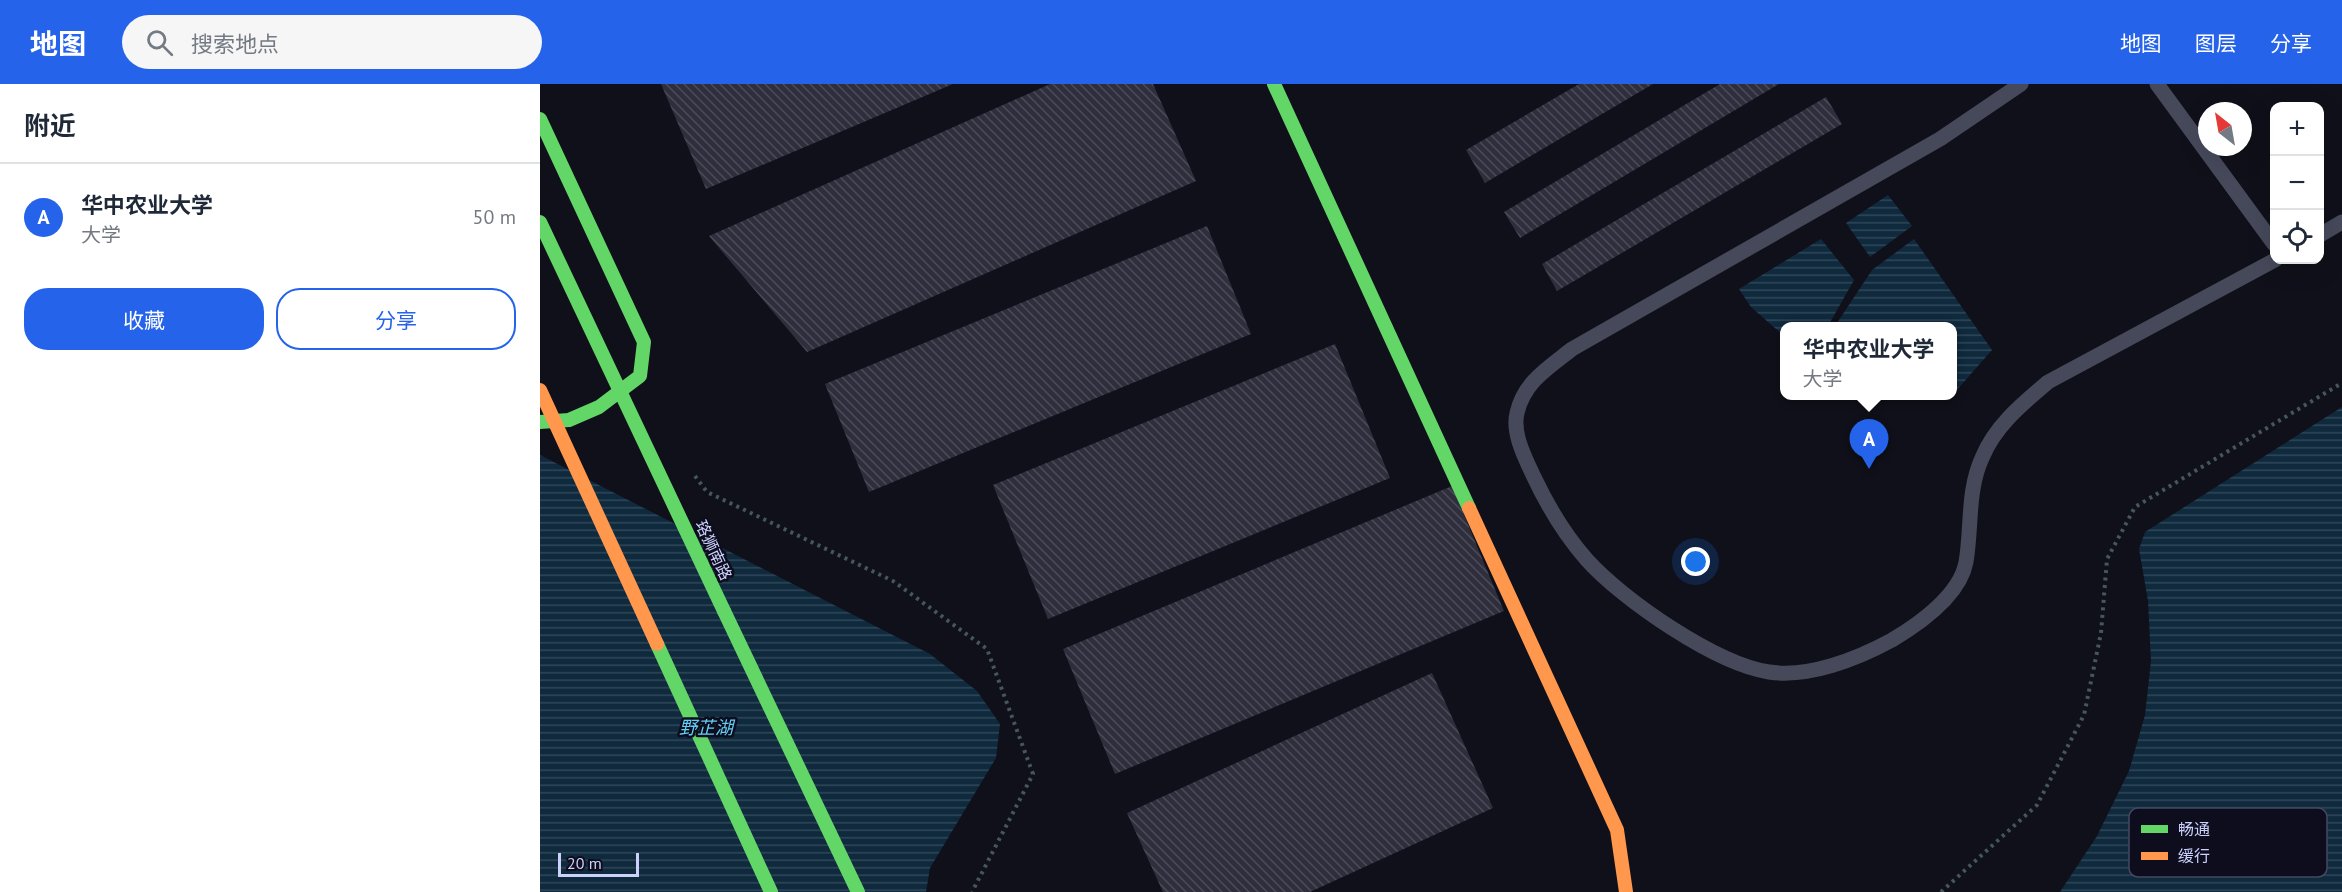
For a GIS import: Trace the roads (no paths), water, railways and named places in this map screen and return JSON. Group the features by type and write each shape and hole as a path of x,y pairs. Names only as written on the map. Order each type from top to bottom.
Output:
{"main road":[{"path":"1274,84 1617,830 1626,892"},
{"path":"540,119 644,342 640,376 599,407 569,420 540,422"},
{"name":"珞狮南路","path":"540,222 858,892"},
{"path":"540,390 771,892"}],"lane":[{"path":"2021,84 1940,139 1572,349 1527,387 1516,415 1517,431 1525,458 1541,492 1588,561 1626,595 1698,645 1723,657 1768,672 1788,674 1838,663 1890,641 1930,614 1957,583 1965,563 1971,496 1982,458 1994,435 2017,408 2048,382 2270,263"},
{"path":"2157,84 2270,239"},
{"path":"2324,232 2342,222"}],"water":[{"path":"1888,195 1912,226 1870,257 1846,223"},
{"path":"1821,239 1854,280 1830,322 1780,322 1780,333 1751,307 1739,289"},
{"path":"1914,239 1992,350 1957,390 1957,322 1838,322 1872,270"},
{"path":"2342,407 2342,892 2060,892 2097,836 2129,771 2145,715 2151,661 2148,601 2139,549 2145,532"},
{"name":"野芷湖","path":"540,455 930,654 977,691 1000,724 996,758 930,868 926,892 540,892"}],"place":[{"name":"华中农业大学","path":"1869,469"}]}
